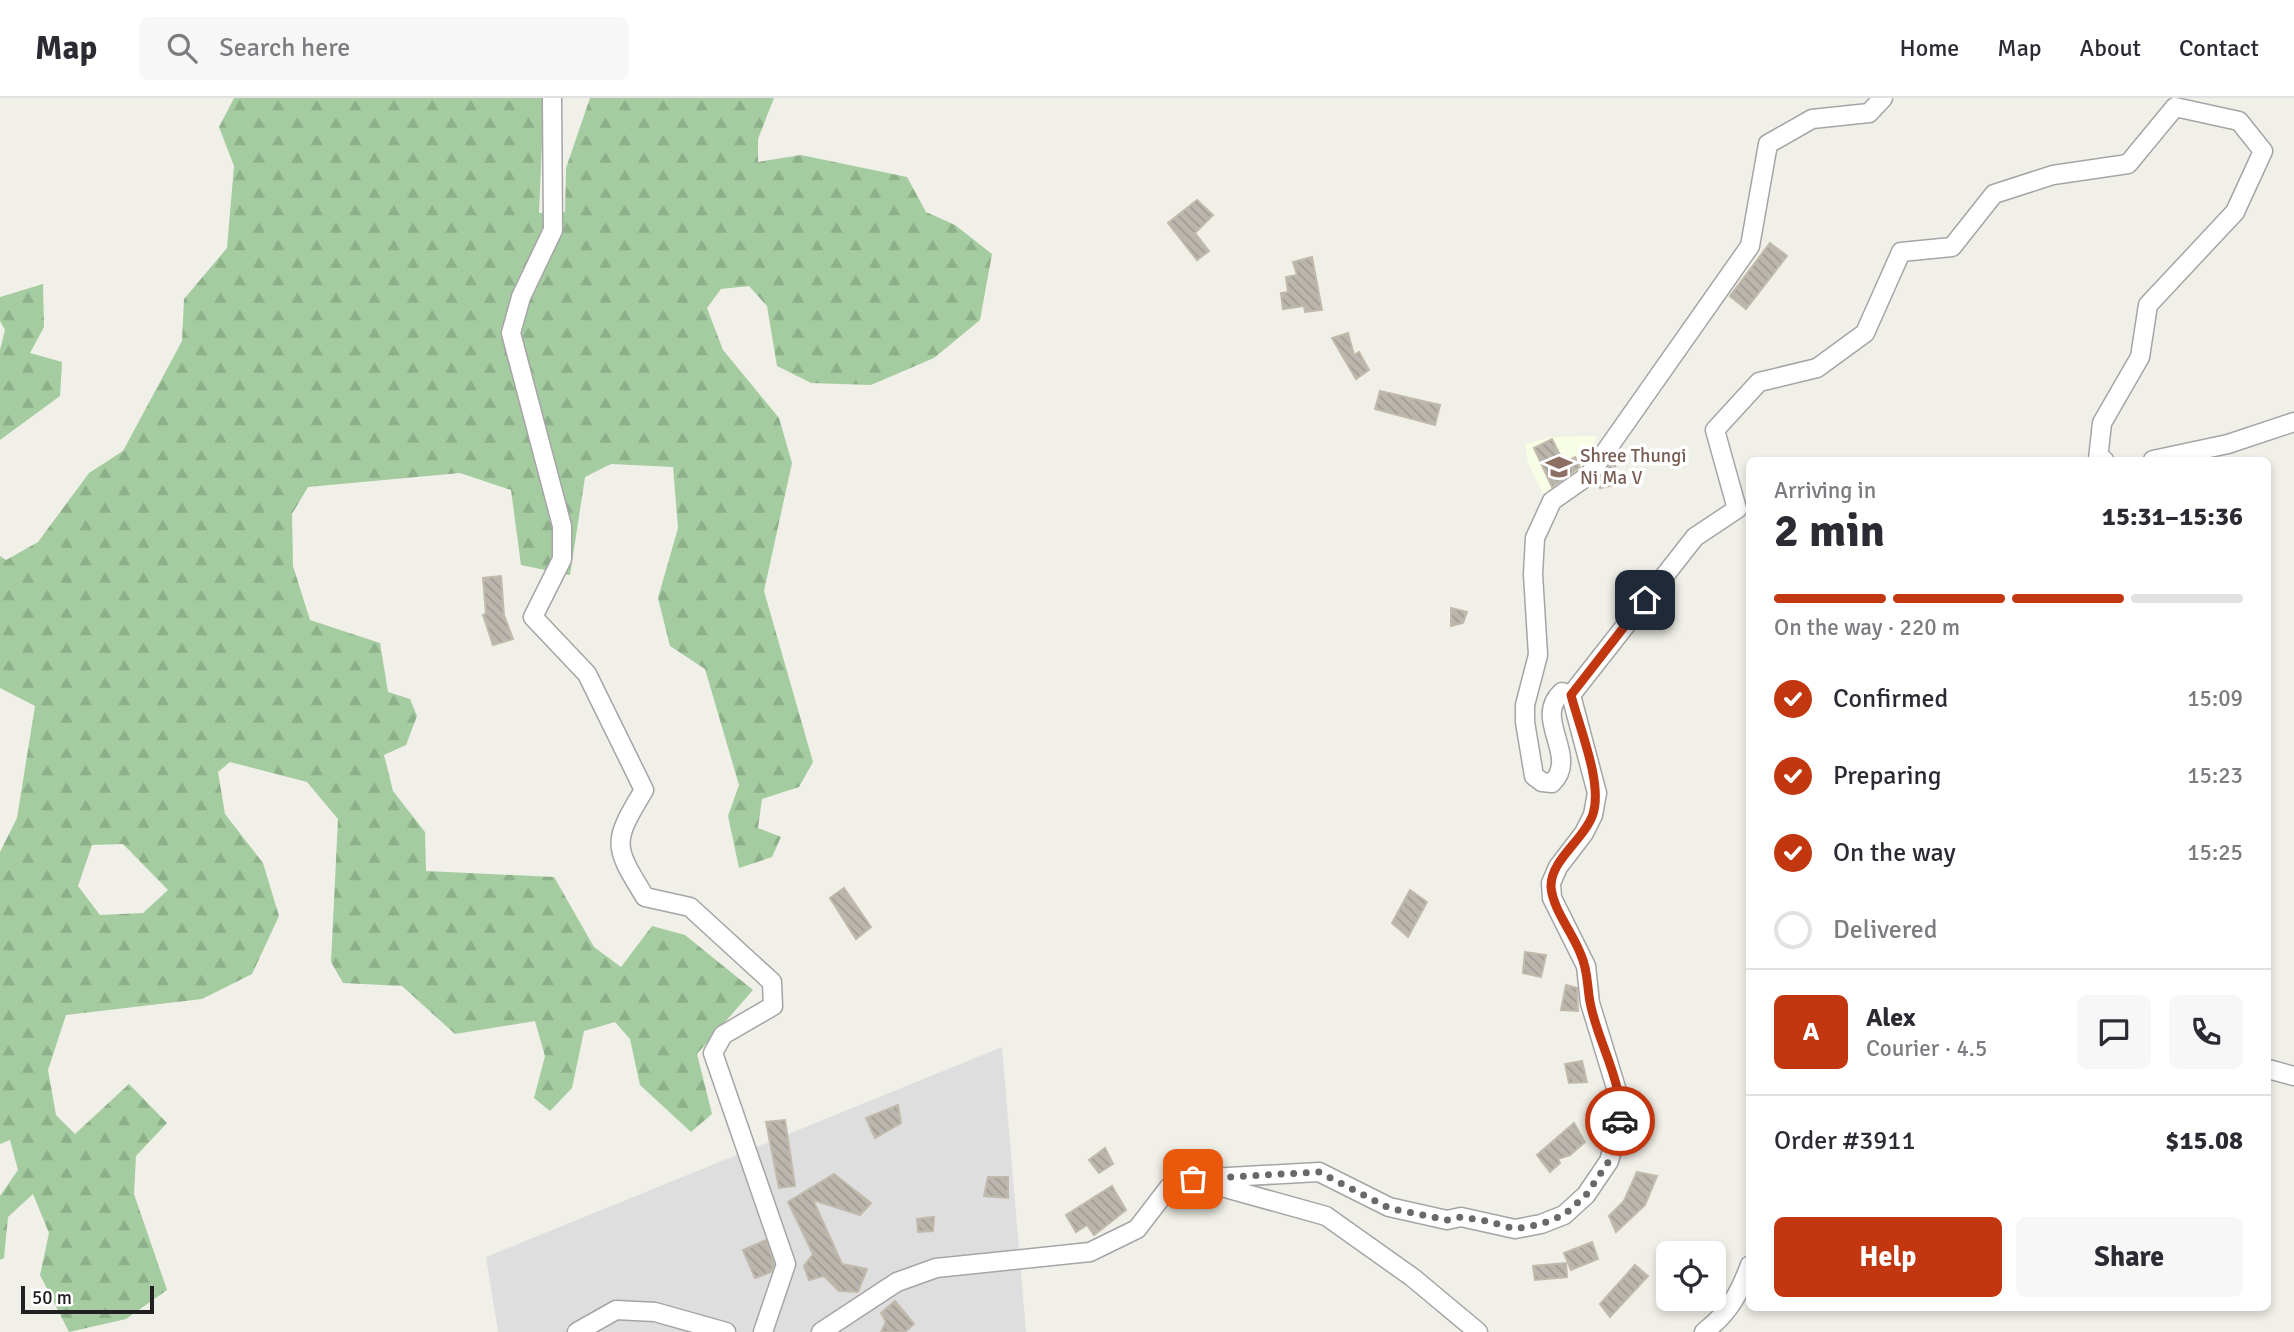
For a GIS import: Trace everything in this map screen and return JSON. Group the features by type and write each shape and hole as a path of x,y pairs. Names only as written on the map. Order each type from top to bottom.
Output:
{"street":[{"path":"552,98 553,230 521,297 511,333 562,526 562,559 533,617 587,674 643,790 622,827 621,857 645,897 690,907 772,982 773,1006 723,1035 713,1053 786,1264 764,1332"},
{"path":"1571,695 1562,692 1553,699 1550,717 1563,762 1559,776 1552,783 1542,782 1534,776 1525,722 1525,705 1538,655 1533,574 1535,538 1543,516 1552,501 1589,475 1750,246 1768,144 1812,120 1869,113 1883,98"},
{"path":"1571,695 1695,537 1737,509 1715,430 1759,382 1816,368 1866,333 1901,252 1952,247 1994,194 2053,175 2128,164 2175,107 2239,121 2263,151 2235,212 2148,305 2140,357 2102,423 2098,457"},
{"path":"2167,457 2228,444 2294,422"},
{"path":"821,1332 897,1282 936,1268 1090,1252 1137,1229 1170,1186 1193,1179 1319,1172 1389,1208 1447,1220 1461,1217 1515,1229 1541,1224 1564,1215 1586,1195 1609,1161 1621,1116 1617,1091 1590,1003 1586,966 1552,898 1551,883 1554,875 1584,833 1593,815 1597,793 1571,695"},
{"path":"2271,1070 2294,1076"},
{"path":"1193,1179 1326,1216 1390,1260 1478,1332"},
{"path":"1704,1332 1724,1316 1740,1293 1746,1276"},
{"path":"577,1332 616,1310 655,1312 726,1332"}],"shaded area":[{"name":"Shree Thungi Ni Ma V","path":"1597,436 1587,457 1590,470 1552,496 1542,492 1528,463 1525,444 1552,437"},
{"path":"1002,1047 1026,1332 498,1332 486,1257"}],"green space":[{"path":"234,98 544,98 539,213 565,212 566,168 590,98 774,98 758,139 758,162 801,155 907,177 926,212 955,225 992,254 980,320 934,358 871,385 811,383 777,366 767,306 749,286 721,289 707,308 723,350 779,418 792,463 764,591 813,762 799,787 762,799 758,828 781,837 772,857 739,868 728,816 739,785 705,669 670,646 658,598 678,528 673,467 611,464 585,477 570,575 521,565 511,490 460,473 308,487 292,514 293,566 310,620 380,643 388,692 410,699 417,716 406,745 384,755 393,791 425,832 426,871 554,877 594,947 621,967 652,926 685,935 753,990 697,1054 712,1114 691,1132 640,1085 630,1039 615,1022 584,1031 572,1088 550,1111 534,1098 545,1056 535,1021 455,1034 402,986 343,983 331,962 338,819 307,782 230,762 218,772 225,814 263,863 279,916 252,974 202,999 66,1015 48,1070 56,1115 75,1134 129,1084 167,1123 136,1156 134,1194 167,1290 126,1319 69,1332 40,1275 49,1233 33,1194 8,1217 4,1258 0,1260 0,1196 18,1170 10,1140 0,1144 0,852 17,818 35,706 0,688 0,556 6,560 38,542 89,473 123,451 182,341 184,299 227,248 234,166 219,127","holes":["123,844 168,890 143,913 100,915 78,886 92,845"]},
{"path":"43,284 44,327 30,353 62,362 60,396 0,440 0,350 5,330 0,321 0,297"}],"building":[{"path":"1197,200 1213,215 1195,233 1209,251 1197,260 1168,223"},
{"path":"1770,243 1787,256 1746,309 1730,296"},
{"path":"1312,257 1322,310 1305,312 1304,306 1283,309 1281,293 1288,292 1286,277 1297,275 1293,262"},
{"path":"1348,333 1354,355 1359,352 1369,370 1356,379 1332,338"},
{"path":"1380,391 1440,405 1435,425 1375,409"},
{"path":"1552,439 1564,463 1575,457 1580,467 1552,487 1534,448"},
{"path":"1615,465 1619,484 1600,488 1598,482 1609,466"},
{"path":"501,576 504,615 513,639 493,645 483,615 486,614 483,578"},
{"path":"1451,608 1467,612 1463,623 1451,626"},
{"path":"844,888 871,927 856,939 830,898"},
{"path":"1410,890 1427,902 1408,937 1392,923"},
{"path":"1525,952 1546,955 1541,977 1523,973"},
{"path":"1566,985 1577,988 1578,1011 1561,1010"},
{"path":"1582,1061 1587,1082 1569,1083 1565,1064"},
{"path":"898,1105 901,1123 875,1138 866,1118"},
{"path":"785,1120 795,1186 779,1188 766,1122"},
{"path":"1574,1123 1585,1142 1570,1155 1558,1159 1560,1163 1550,1172 1537,1155"},
{"path":"1105,1148 1113,1164 1099,1173 1089,1160"},
{"path":"1637,1172 1657,1176 1645,1205 1616,1232 1609,1216 1624,1201"},
{"path":"834,1174 871,1203 860,1215 813,1200 842,1264 867,1269 858,1292 839,1291 824,1276 809,1280 804,1266 813,1254 788,1202"},
{"path":"988,1177 1008,1177 1008,1198 984,1196"},
{"path":"1112,1186 1126,1210 1094,1235 1087,1225 1076,1232 1066,1215"},
{"path":"934,1217 933,1231 918,1232 917,1219"},
{"path":"766,1240 774,1264 771,1272 755,1278 743,1250"},
{"path":"1592,1242 1598,1259 1571,1270 1564,1253"},
{"path":"1566,1263 1567,1277 1535,1280 1533,1266"},
{"path":"1635,1265 1648,1276 1610,1317 1600,1304"},
{"path":"895,1301 914,1324 905,1332 881,1332 886,1322 881,1313"}],"way so far":[{"path":"1193,1179 1319,1172 1389,1208 1447,1220 1461,1217 1487,1221 1515,1229 1541,1224 1564,1215 1586,1195 1609,1161 1620,1121"}],"place":[{"name":"Shree Thungi Ni Ma V","path":"1559,467"}],"route":[{"path":"1620,1121 1617,1091 1590,1003 1586,966 1575,939 1552,898 1551,883 1558,867 1584,833 1593,815 1597,793 1571,695 1645,600"}]}
